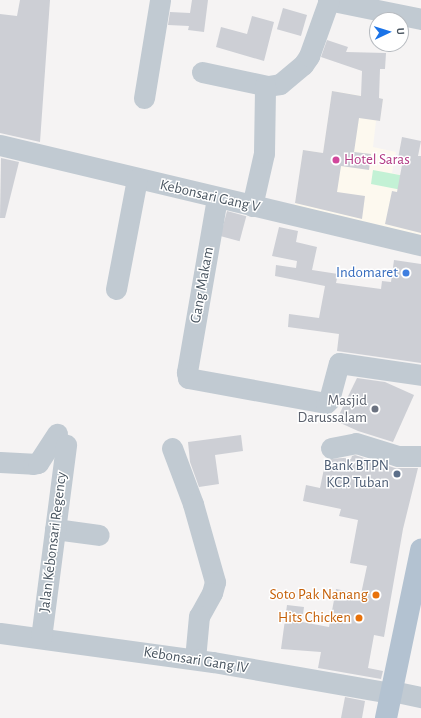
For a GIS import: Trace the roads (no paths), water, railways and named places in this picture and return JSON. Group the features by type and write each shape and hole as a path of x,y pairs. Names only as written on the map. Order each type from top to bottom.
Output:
{"main road":[{"path":"386,718 421,550"}],"street":[{"path":"144,98 160,0"},
{"path":"202,72 265,86 272,86 283,82 305,62 310,52 328,0 421,19"},
{"path":"252,206 264,153 265,86"},
{"name":"Kebonsari Gang V","path":"0,145 217,198 421,245"},
{"path":"116,289 138,179"},
{"name":"Gang Makam","path":"217,198 187,372 187,376 190,379 326,403 329,400 339,363 421,375"},
{"name":"Jalan Kebonsari Regency","path":"0,462 36,463 61,439 55,529 41,638"},
{"path":"331,448 356,443 398,456 421,456"},
{"path":"172,448 193,504 216,582 212,593 199,616 195,659"},
{"path":"55,529 99,535"},
{"name":"Kebonsari Gang IV","path":"0,633 195,659 421,697"}],"place":[{"name":"Hotel Saras","path":"336,160"},
{"name":"Indomaret","path":"406,273"},
{"name":"Masjid Darussalam","path":"375,409"},
{"name":"Bank BTPN KCP. Tuban","path":"397,474"},
{"name":"Soto Pak Nanang","path":"376,595"},
{"name":"Hits Chicken","path":"359,618"}]}
